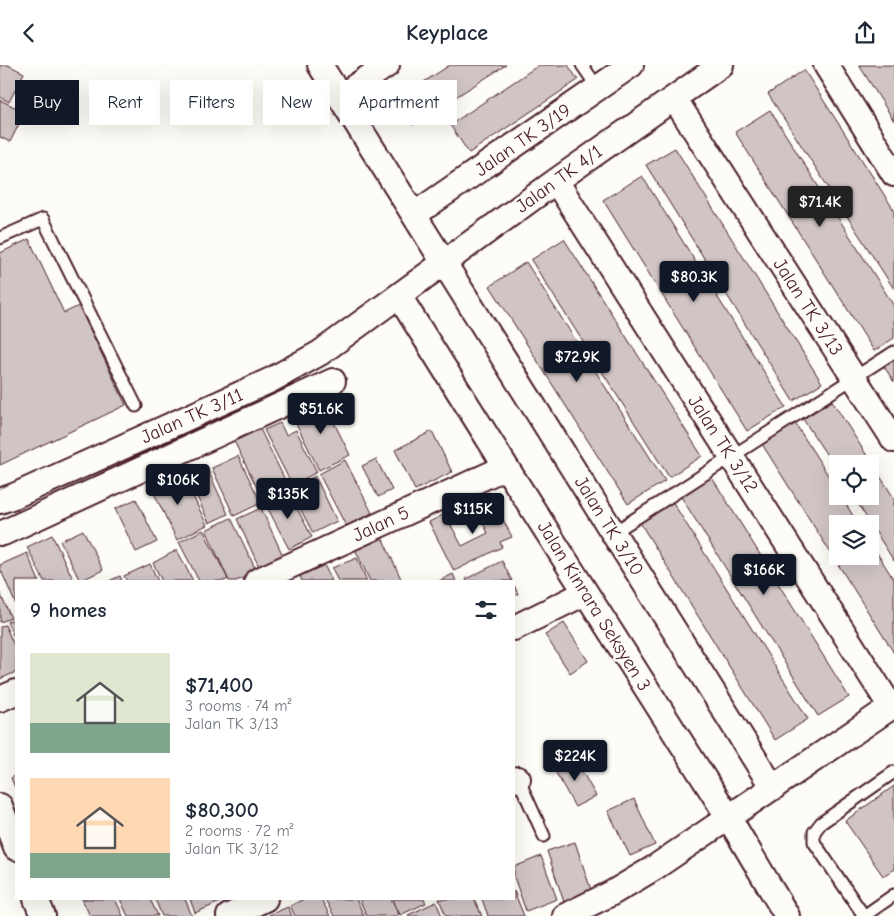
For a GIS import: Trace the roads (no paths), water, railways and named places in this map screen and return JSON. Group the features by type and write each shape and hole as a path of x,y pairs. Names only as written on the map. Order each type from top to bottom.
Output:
{"street":[{"name":"Jalan TK 3/10","path":"320,65 340,97"},
{"path":"366,80 388,65"},
{"name":"Jalan TK 3/19","path":"415,214 631,65"},
{"name":"Jalan TK 4/1","path":"399,296 556,181 721,65"},
{"path":"826,65 894,173"},
{"name":"Jalan TK 3/13","path":"674,97 894,440"},
{"name":"Jalan TK 3/10","path":"358,125 773,788"},
{"name":"Jalan TK 3/12","path":"556,181 892,706"},
{"name":"Jalan Kinrara Seksyen 3","path":"399,296 729,819 787,916"},
{"name":"Jalan TK 3/11","path":"0,501 271,380 320,353 399,296"},
{"path":"0,533 333,381"},
{"name":"Jalan 5","path":"259,580 506,467"},
{"path":"515,628 585,593"},
{"path":"0,699 15,692"},
{"path":"566,916 612,893 646,873 729,819 892,706"},
{"path":"0,806 15,845"},
{"path":"36,900 43,916"},
{"path":"229,916 263,900"}],"lane":[{"path":"582,65 598,88"},
{"path":"0,238 43,219 136,405"},
{"path":"613,533 894,352"},
{"path":"894,772 821,823 814,832 814,842 864,916 894,895"},
{"path":"515,776 544,836"}]}
